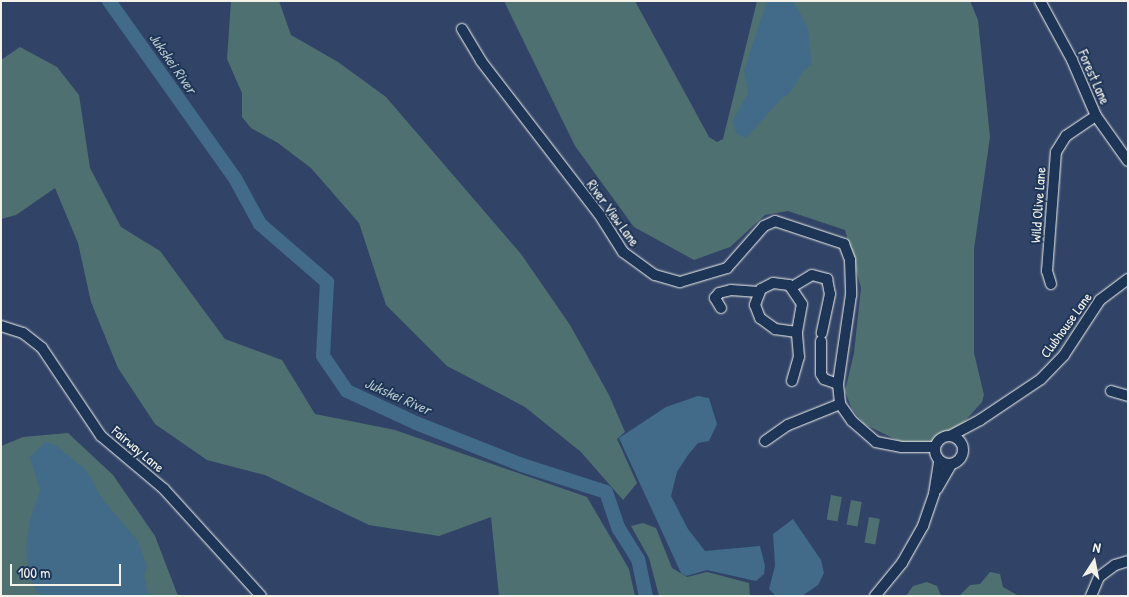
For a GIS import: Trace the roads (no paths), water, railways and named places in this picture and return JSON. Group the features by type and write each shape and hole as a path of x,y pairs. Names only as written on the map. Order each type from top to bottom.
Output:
{"street":[{"name":"Forest Lane","path":"1040,1 1072,60 1096,116 1128,161"},
{"name":"River View Lane","path":"462,29 481,62 599,214 623,252 642,268 676,282 721,270 732,265 764,226 775,221 844,244 850,260 851,303 838,384 840,404"},
{"name":"Wild Olive Lane","path":"1051,284 1048,261 1056,152 1066,136 1096,116"},
{"path":"721,308 715,298 719,293 731,290 758,292 773,283 792,286 812,275 827,279 830,294 821,337 821,374 824,379 838,384"},
{"name":"Clubhouse Lane","path":"950,436 977,422 1052,368 1100,300 1128,279"},
{"path":"792,286 803,307 797,332 799,356 792,381"},
{"path":"758,292 755,305 760,318 775,329 797,332"},
{"name":"Fairway Lane","path":"1,326 22,332 42,348 101,436 164,489 260,596"},
{"path":"1110,391 1128,396"},
{"path":"765,441 788,425 840,404 852,421 876,442 901,447 934,447"},
{"name":"Clubhouse Lane","path":"963,447 977,422"},
{"path":"875,596 912,548 934,494 952,464 961,458 963,447 956,437 950,436 938,440 934,447 939,461 934,494"},
{"path":"939,461 952,464"},
{"path":"1091,596 1099,576 1115,565 1128,562"}],"water":[{"path":"767,1 792,1 798,9 808,28 812,65 804,70 790,93 780,100 746,138 737,134 732,122 748,93 744,70"},
{"path":"698,396 709,398 717,424 709,441 698,443 677,472 671,496 688,529 705,551 760,546 765,566 764,574 756,581 707,570 686,576 681,573 619,438 666,407"},
{"path":"45,442 55,445 86,470 103,500 138,541 147,566 144,576 149,596 44,596 37,592 28,576 26,549 30,520 40,490 30,457"},
{"path":"793,519 821,560 824,573 818,585 802,596 776,596 769,589 775,566 773,534"}],"waterway":[{"name":"Jukskei River","path":"109,1 236,180 260,224 327,282 323,356 347,391 416,423 522,465 606,492 619,529 638,559 646,596"}]}
